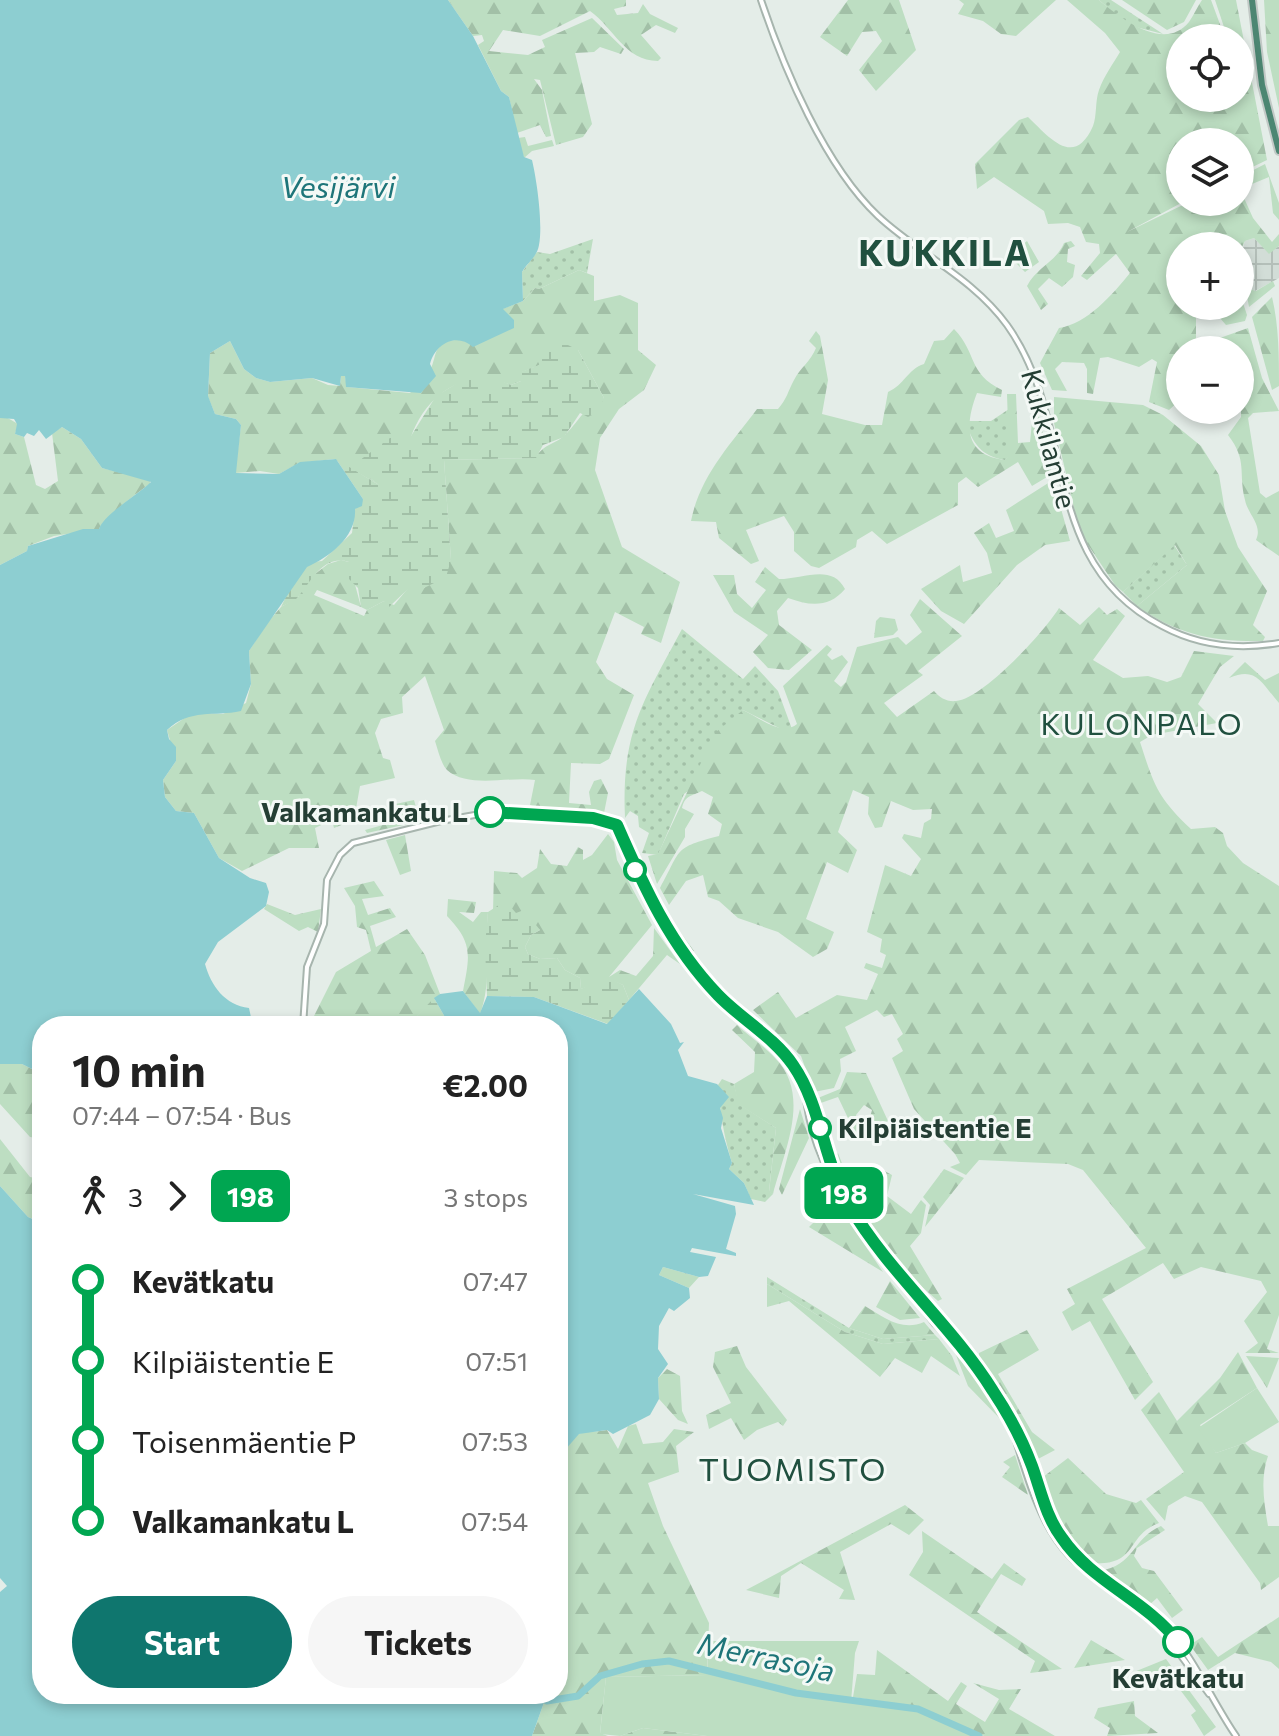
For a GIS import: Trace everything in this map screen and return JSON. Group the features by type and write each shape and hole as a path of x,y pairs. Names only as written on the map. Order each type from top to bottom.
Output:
{"highway":[{"path":"1252,0 1262,85 1279,151"}],"street":[{"name":"Kukkilantie","path":"761,0 805,105 852,185 893,229 969,283 1004,321 1023,351 1047,411 1072,521 1106,583 1135,610 1177,634 1208,643 1241,647 1279,643"},
{"path":"304,1016 307,967 324,924 327,880 340,855 353,843 497,811 603,819 617,825 646,894 687,960 721,998 786,1056 805,1087 818,1144 838,1190 883,1254 933,1309 1006,1412 1044,1512 1069,1556 1135,1604 1165,1634 1236,1736"}],"shaded area":[{"path":"1254,238 1269,253 1279,246 1279,278 1255,291"}],"green space":[{"path":"448,0 626,0 626,6 614,9 617,15 638,13 643,4 650,14 678,28 675,33 656,25 641,35 661,58 658,61 647,60 628,49 590,11 540,36 503,30 489,51 528,55 545,47 542,40 592,18 624,49 621,54 600,47 594,52 575,53 592,124 583,137 556,145 540,80 534,79 542,90 551,136 546,137 540,125 517,133 509,97 501,91 478,45 484,41 482,35 473,36"},
{"path":"848,0 899,0 916,50 876,91 859,70 882,41 876,31 862,32 847,56 820,37"},
{"path":"959,0 1056,0 1016,36 1001,34 983,21 958,14 964,4"},
{"path":"1067,0 1099,0 1130,23 1166,34 1166,112 1254,112 1254,93 1267,160 1254,166 1254,128 1166,128 1166,211 1127,232 1166,213 1166,216 1252,216 1272,242 1279,234 1279,246 1269,254 1254,238 1254,232 1166,232 1166,320 1196,320 1196,336 1166,336 1166,409 1149,402 1157,362 1152,359 1139,367 1108,357 1100,358 1093,394 1087,393 1084,363 1062,362 1055,369 1067,391 1052,390 1040,363 1059,328 1080,321 1107,299 1130,273 1116,254 1087,280 1081,276 1100,253 1099,244 1086,242 1080,227 1068,223 1048,224 1044,211 994,177 977,189 975,164 1019,120 1028,117 1061,145 1078,146 1086,139 1093,126 1099,90 1120,52 1105,33"},
{"path":"1099,0 1111,0 1163,34 1128,25"},
{"path":"1122,0 1196,0 1184,22 1166,24 1166,29"},
{"path":"1202,0 1211,0 1220,24 1187,24"},
{"path":"1215,0 1236,0 1241,24 1223,24"},
{"path":"1264,0 1279,0 1279,108 1267,52"},
{"path":"525,137 528,146 552,140 554,146 532,151 524,158 518,138"},
{"path":"1265,164 1279,203 1279,220 1273,213 1269,177 1254,183 1254,170"},
{"path":"593,239 587,273 579,270 539,289 535,288 523,301 522,272 537,252 550,254"},
{"path":"1027,241 1039,262 1025,272 1009,256"},
{"path":"1071,241 1075,246 1068,249 1067,262 1075,265 1073,277 1062,287 1049,278 1038,289 1048,304 1041,310 1027,286 1064,243"},
{"path":"579,270 594,276 594,301 620,295 638,303 638,350 656,365 644,390 619,409 600,438 595,470 622,547 680,582 661,643 641,634 644,627 615,612 596,662 607,679 634,695 609,759 600,764 571,763 569,803 591,805 589,792 594,781 601,779 608,793 604,813 539,809 530,805 535,780 466,779 447,770 435,741 444,730 425,676 402,697 403,713 381,719 375,733 383,758 390,760 395,778 360,786 354,820 334,828 332,820 315,828 319,848 289,848 242,871 219,858 194,813 176,811 165,797 163,780 176,761 167,730 192,713 223,714 246,703 251,684 249,651 281,607 298,597 306,581 328,564 341,560 349,562 361,607 317,590 314,595 364,616 367,610 384,601 394,605 409,587 424,588 451,560 444,460 535,458 543,449 562,438 585,411 604,398 578,350 522,372 521,381 511,385 478,379 450,388 427,408 411,437 390,439 370,478 381,486 334,459 299,463 279,474 260,471 235,473 241,425 236,419 215,414 208,397 210,353 230,341 244,369 256,378 270,382 312,378 340,386 341,376 345,376 347,387 410,393 428,374 440,345 466,340 502,309 523,301 535,288 539,289"},
{"path":"1273,281 1275,286 1254,303 1254,290"},
{"path":"1272,297 1279,353 1279,386 1272,390 1253,320"},
{"path":"1222,320 1245,320 1245,321 1226,325"},
{"path":"1248,328 1250,336 1226,336"},
{"path":"954,329 983,377 1002,390 1001,397 977,393 970,416 971,436 975,445 991,457 1005,460 1009,456 1007,394 1016,394 1018,443 1030,442 1033,412 1038,412 1052,474 1032,486 1018,462 978,487 966,477 958,483 958,505 887,544 872,531 857,540 856,547 819,568 811,566 794,551 794,532 784,516 746,530 759,561 751,564 719,538 716,522 691,521 709,475 757,409 778,409 783,402 796,376 816,348 809,341 816,331 820,336 828,380 822,414 865,425 882,425 888,392 924,364 934,341 944,340"},
{"path":"560,341 578,350 604,398 596,413 588,417 580,413 564,437 543,445 536,458 444,460 451,560 446,577 424,588 409,588 389,607 384,601 367,610 361,607 358,588 347,577 349,562 332,562 319,571 297,598 281,607 302,563 322,561 352,533 355,509 363,499 336,459 379,485 370,478 360,460 390,438 411,436 436,396 464,379 497,379 511,385 521,381 521,372 539,365 540,358"},
{"path":"1254,349 1262,378 1279,411 1254,413"},
{"path":"1054,397 1143,405 1163,415 1166,424 1174,424 1201,446 1219,475 1225,511 1238,547 1267,591 1253,625 1265,637 1263,641 1197,635 1167,624 1137,606 1187,565 1175,545 1123,592 1115,585 1080,533 1054,423"},
{"path":"1009,409 1010,456 1005,460 990,456 979,447 966,421 991,421"},
{"path":"6,417 18,424 15,434 24,437 36,485 45,489 58,481 52,433 62,427 81,439 102,468 150,480 150,484 114,512 99,529 54,536 28,546 27,551 0,565 0,418"},
{"path":"1236,424 1249,424 1260,493 1266,498 1279,491 1279,556 1256,540 1258,530 1245,500 1238,452 1228,435"},
{"path":"1053,480 1070,541 1045,545 1017,565 964,624 941,611 921,589 960,565 963,582 992,573 987,553 974,533 989,523 996,538 1014,531 1006,510"},
{"path":"1174,545 1187,565 1137,606 1123,592"},
{"path":"765,567 779,579 816,574 833,576 845,589 832,600 819,604 788,598 777,611 779,625 812,650 789,670 768,668 753,652 768,635 734,612 713,575 734,575 737,594 752,608 766,590 755,582"},
{"path":"920,599 962,636 918,671 923,675 884,703 897,717 934,691 944,699 956,701 982,689 1027,647 1059,608 1080,625 1099,607 1107,615 1117,609 1125,616 1093,660 1123,678 1148,676 1167,682 1181,677 1194,651 1234,656 1220,667 1198,704 1217,723 1152,735 1140,742 1158,790 1180,818 1191,829 1215,827 1223,833 1227,846 1243,863 1279,886 1279,1315 1267,1349 1279,1353 1245,1353 1258,1343 1244,1321 1267,1292 1261,1281 1201,1267 1174,1279 1163,1263 1102,1299 1153,1382 1135,1400 1090,1321 1072,1331 1062,1312 1075,1304 1067,1289 1146,1248 1083,1170 1068,1164 979,1160 966,1175 950,1167 960,1163 914,1109 892,1058 903,1051 897,1039 903,1034 892,1014 884,1017 877,1010 845,1027 856,1051 840,1059 841,1071 834,1088 814,1092 801,1056 753,1010 778,992 796,1018 837,995 867,1000 878,974 864,968 866,963 882,968 886,955 880,952 882,939 867,932 885,865 911,876 921,859 902,838 904,834 921,838 924,823 931,819 932,809 913,810 891,801 882,827 875,828 868,814 869,797 853,790 838,832 857,850 848,873 827,862 806,919 834,932 827,949 813,957 778,932 738,918 719,901 708,897 703,875 686,881 669,905 660,888 676,857 686,847 719,836 722,824 708,814 713,797 702,791 689,796 683,804 682,808 694,814 685,829 685,837 657,884 648,856 658,854 715,733 743,710 777,727 797,724 783,686 827,645 832,649 827,655 832,660 842,655 848,662 834,681 841,687 846,682 857,647 898,637 906,645 922,632 910,615"},
{"path":"880,617 895,619 898,630 893,635 874,638 876,621"},
{"path":"682,629 743,679 755,666 778,691 792,729 783,730 743,710 691,789 684,794 658,855 642,853 649,833 639,827 638,816 630,811 625,818 627,762 637,719"},
{"path":"1245,662 1265,680 1279,673 1279,703 1252,675 1229,678"},
{"path":"414,800 419,818 435,818 367,833 365,830 390,823 386,806"},
{"path":"608,834 614,842 617,860 652,925 609,977 620,970 636,976 653,956 654,928 680,964 667,955 629,1000 623,985 609,979 581,989 580,978 565,970 557,958 540,959 528,954 525,947 531,935 540,930 516,913 493,912 494,871 517,873 522,878 537,868 540,849 551,864 567,866 578,847 583,850 583,860 592,855"},
{"path":"405,835 411,871 400,875 386,840"},
{"path":"374,881 384,896 362,899 368,915 390,908 396,917 370,926 376,947 407,929 425,955 440,994 417,1016 314,1016 336,972 371,951 366,930 357,927 355,906 344,888"},
{"path":"448,899 476,902 474,913 459,912 473,922 481,912 488,912 487,976 480,1014 463,991 467,950 461,934 447,916"},
{"path":"502,903 509,905 516,913 524,910 540,930 531,935 525,947 528,954 540,959 557,958 565,970 580,978 581,989 606,976 623,985 629,1000 608,1024 534,997 487,996 485,946 488,912"},
{"path":"267,904 295,915 321,909 318,932 308,927 299,931 264,909"},
{"path":"668,915 694,951 690,953 664,917"},
{"path":"434,998 444,1016 417,1016"},
{"path":"737,1025 775,1058 786,1073 792,1089 792,1124 773,1194 769,1192 776,1128 738,1104 734,1084 754,1072 755,1052 732,1030"},
{"path":"0,1064 22,1064 32,1069 32,1137 0,1104"},
{"path":"847,1072 866,1073 888,1121 866,1131 872,1110 864,1105 856,1115 861,1133 856,1135 838,1097 815,1105 813,1100 840,1089"},
{"path":"722,1079 734,1084 739,1104 776,1128 769,1191 773,1194 765,1202 751,1199 744,1183 729,1169 732,1163 718,1085"},
{"path":"800,1109 809,1138 782,1195 779,1189"},
{"path":"0,1139 32,1177 32,1218 0,1186"},
{"path":"838,1153 858,1205 882,1194 873,1171 879,1168 892,1175 887,1196 911,1214 921,1200 926,1205 921,1233 910,1246 942,1299 938,1301 913,1279 910,1281 855,1206 833,1160"},
{"path":"944,1169 964,1178 925,1227 930,1205 923,1197"},
{"path":"835,1201 883,1272 809,1227"},
{"path":"663,1267 699,1277 689,1288 659,1275"},
{"path":"767,1277 849,1328 883,1339 935,1335 939,1339 883,1344 845,1332 767,1284"},
{"path":"890,1281 920,1318 900,1320 876,1307"},
{"path":"767,1284 845,1332 883,1344 939,1339 952,1356 960,1376 931,1356 922,1373 895,1358 880,1377 789,1301 767,1307"},
{"path":"865,1306 900,1324 924,1322 935,1335 883,1339 849,1328"},
{"path":"1027,1330 1039,1350 998,1374 1032,1432 1055,1450 1038,1459 979,1362 979,1353"},
{"path":"737,1346 746,1367 787,1420 783,1426 778,1422 757,1430 744,1440 731,1418 709,1429 706,1415 731,1403 713,1367 715,1352"},
{"path":"1238,1352 1257,1388 1200,1425 1216,1453 1245,1443 1252,1450 1268,1456 1263,1482 1264,1499 1268,1526 1279,1526 1279,1577 1261,1590 1260,1583 1202,1502 1185,1496 1168,1506 1165,1521 1146,1499 1184,1472 1141,1410 1159,1392 1177,1421 1220,1378"},
{"path":"956,1355 982,1381 1006,1425 968,1386"},
{"path":"1246,1356 1279,1358 1267,1388"},
{"path":"667,1369 680,1376 682,1411 688,1424 678,1420 659,1399 658,1378"},
{"path":"1257,1388 1279,1422 1245,1443 1216,1453 1198,1428"},
{"path":"636,1424 643,1444 663,1442 674,1429 694,1432 676,1446 679,1472 648,1483 663,1526 709,1623 707,1675 606,1677 600,1733 608,1736 532,1736 543,1704 568,1704 568,1443 582,1433 607,1430 618,1449 628,1426"},
{"path":"1015,1455 1028,1495 1002,1477 1010,1467 1003,1462"},
{"path":"1068,1458 1106,1494 1136,1503 1141,1500 1159,1523 1140,1535 1124,1556 1117,1560 1089,1563 1071,1544 1059,1524 1043,1477"},
{"path":"905,1505 924,1520 909,1535 891,1524 840,1552 855,1600 839,1599 844,1590 801,1563 781,1576 779,1598 746,1590"},
{"path":"1161,1526 1165,1530 1137,1548 1134,1556 1142,1568 1154,1571 1183,1610 1172,1618 1157,1598 1148,1606 1099,1571 1120,1564 1144,1537"},
{"path":"922,1531 992,1579 1004,1563 1026,1579 1022,1586 1001,1574 977,1612 1062,1669 1030,1673 1035,1661 909,1575 923,1552"},
{"path":"1279,1617 1279,1669 1271,1662 1235,1653 1208,1670 1190,1645 1202,1637 1218,1657"},
{"path":"1091,1640 1125,1660 1074,1668"},
{"path":"709,1641 859,1641 855,1653 851,1702 918,1712 973,1736 707,1736 643,1728 620,1736 600,1734 606,1677 707,1675"},
{"path":"877,1650 948,1701 961,1682 967,1686 956,1704 985,1722 999,1699 973,1683 999,1690 1021,1689 1009,1709 1055,1736 984,1736 919,1707 853,1697 857,1674 875,1675"},
{"path":"1166,1659 1216,1727 1204,1736 1191,1715 1196,1711 1166,1671 1138,1685 1134,1672"},
{"path":"1134,1701 1135,1716 1158,1733 1107,1736 1110,1728 1094,1718 1098,1708"},
{"path":"643,1728 707,1736 620,1736"}],"water":[{"name":"Vesijärvi","path":"0,0 448,0 473,36 501,91 509,97 524,157 532,160 540,236 538,249 522,272 523,301 503,309 514,320 514,328 473,347 460,341 441,346 430,364 436,376 421,393 346,387 345,376 341,376 340,386 312,378 270,382 256,378 244,369 230,341 210,353 208,396 215,414 236,419 241,425 236,473 279,474 300,462 336,459 363,499 362,506 355,509 347,537 324,558 307,567 249,651 251,684 241,711 194,716 167,730 169,739 176,747 176,761 163,780 165,797 176,811 194,813 219,858 250,878 266,883 269,892 266,906 218,942 205,964 220,993 233,1003 249,1008 251,1016 32,1016 32,1069 22,1064 0,1064 0,565 27,551 28,546 83,529 99,529 114,511 151,482 102,468 81,439 62,427 46,439 39,430 34,436 27,433 24,437 15,434 17,424 14,419 0,418"},
{"path":"639,989 671,1024 680,1043 684,1042 678,1050 688,1076 717,1084 729,1097 720,1108 723,1118 721,1128 732,1163 729,1169 744,1183 754,1205 693,1194 735,1206 736,1214 726,1249 736,1253 736,1256 692,1248 690,1252 716,1257 708,1276 699,1277 663,1267 659,1275 689,1288 690,1298 674,1311 669,1308 659,1326 658,1349 668,1364 658,1378 659,1399 650,1415 613,1434 607,1430 579,1434 568,1447 568,1016 444,1016 434,998 440,994 463,991 480,1013 487,996 534,997 607,1024"},
{"path":"0,1186 32,1219 32,1704 543,1704 532,1736 0,1736 0,1592 7,1586 0,1578"}],"waterway":[{"name":"Merrasoja","path":"568,1698 578,1696 600,1676 642,1664 669,1661 796,1693 918,1709 979,1736"}],"bus line":[{"name":"198","path":"490,812 593,818 617,825 646,894 687,960 721,998 775,1044 794,1065 811,1099 826,1150 847,1202 883,1254 933,1309 992,1388 1033,1467 1053,1526 1076,1556 1104,1581 1158,1619 1178,1642"}],"place":[{"name":"Valkamankatu L","path":"490,812"},
{"name":"Kilpiäistentie E","path":"820,1128"},
{"name":"Kevätkatu","path":"1178,1642"}],"district":[{"name":"KUKKILA","path":"945,253"},
{"name":"KULONPALO","path":"1142,725"},
{"name":"TUOMISTO","path":"793,1470"}]}
